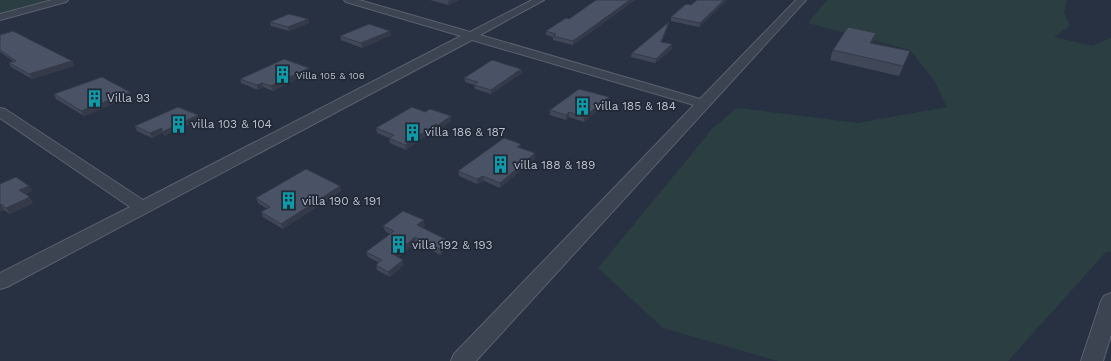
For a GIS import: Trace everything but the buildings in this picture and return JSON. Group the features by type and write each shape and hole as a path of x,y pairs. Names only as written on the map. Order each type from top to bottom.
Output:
{"street":[{"path":"0,17 63,0"},
{"path":"349,0 704,104"},
{"path":"0,282 539,0"},
{"path":"462,361 801,0"},
{"path":"0,112 142,207"},
{"path":"1092,361 1111,301"}],"green space":[{"path":"0,0 47,0 0,13"},
{"path":"827,0 1067,0 1064,12 1070,26 1054,37 1092,46 1111,38 1111,252 1106,252 1008,361 778,361 663,328 598,268 713,128 737,108 858,123 947,107 934,80 910,50 808,23"}],"place":[{"name":"Villa 105 & 106","path":"283,75"},
{"name":"Villa 93","path":"94,98"},
{"name":"villa 185 & 184","path":"582,106"},
{"name":"villa 103 & 104","path":"178,124"},
{"name":"villa 186 & 187","path":"412,132"},
{"name":"villa 188 & 189","path":"501,165"},
{"name":"villa 190 & 191","path":"289,201"},
{"name":"villa 192 & 193","path":"399,245"}]}
